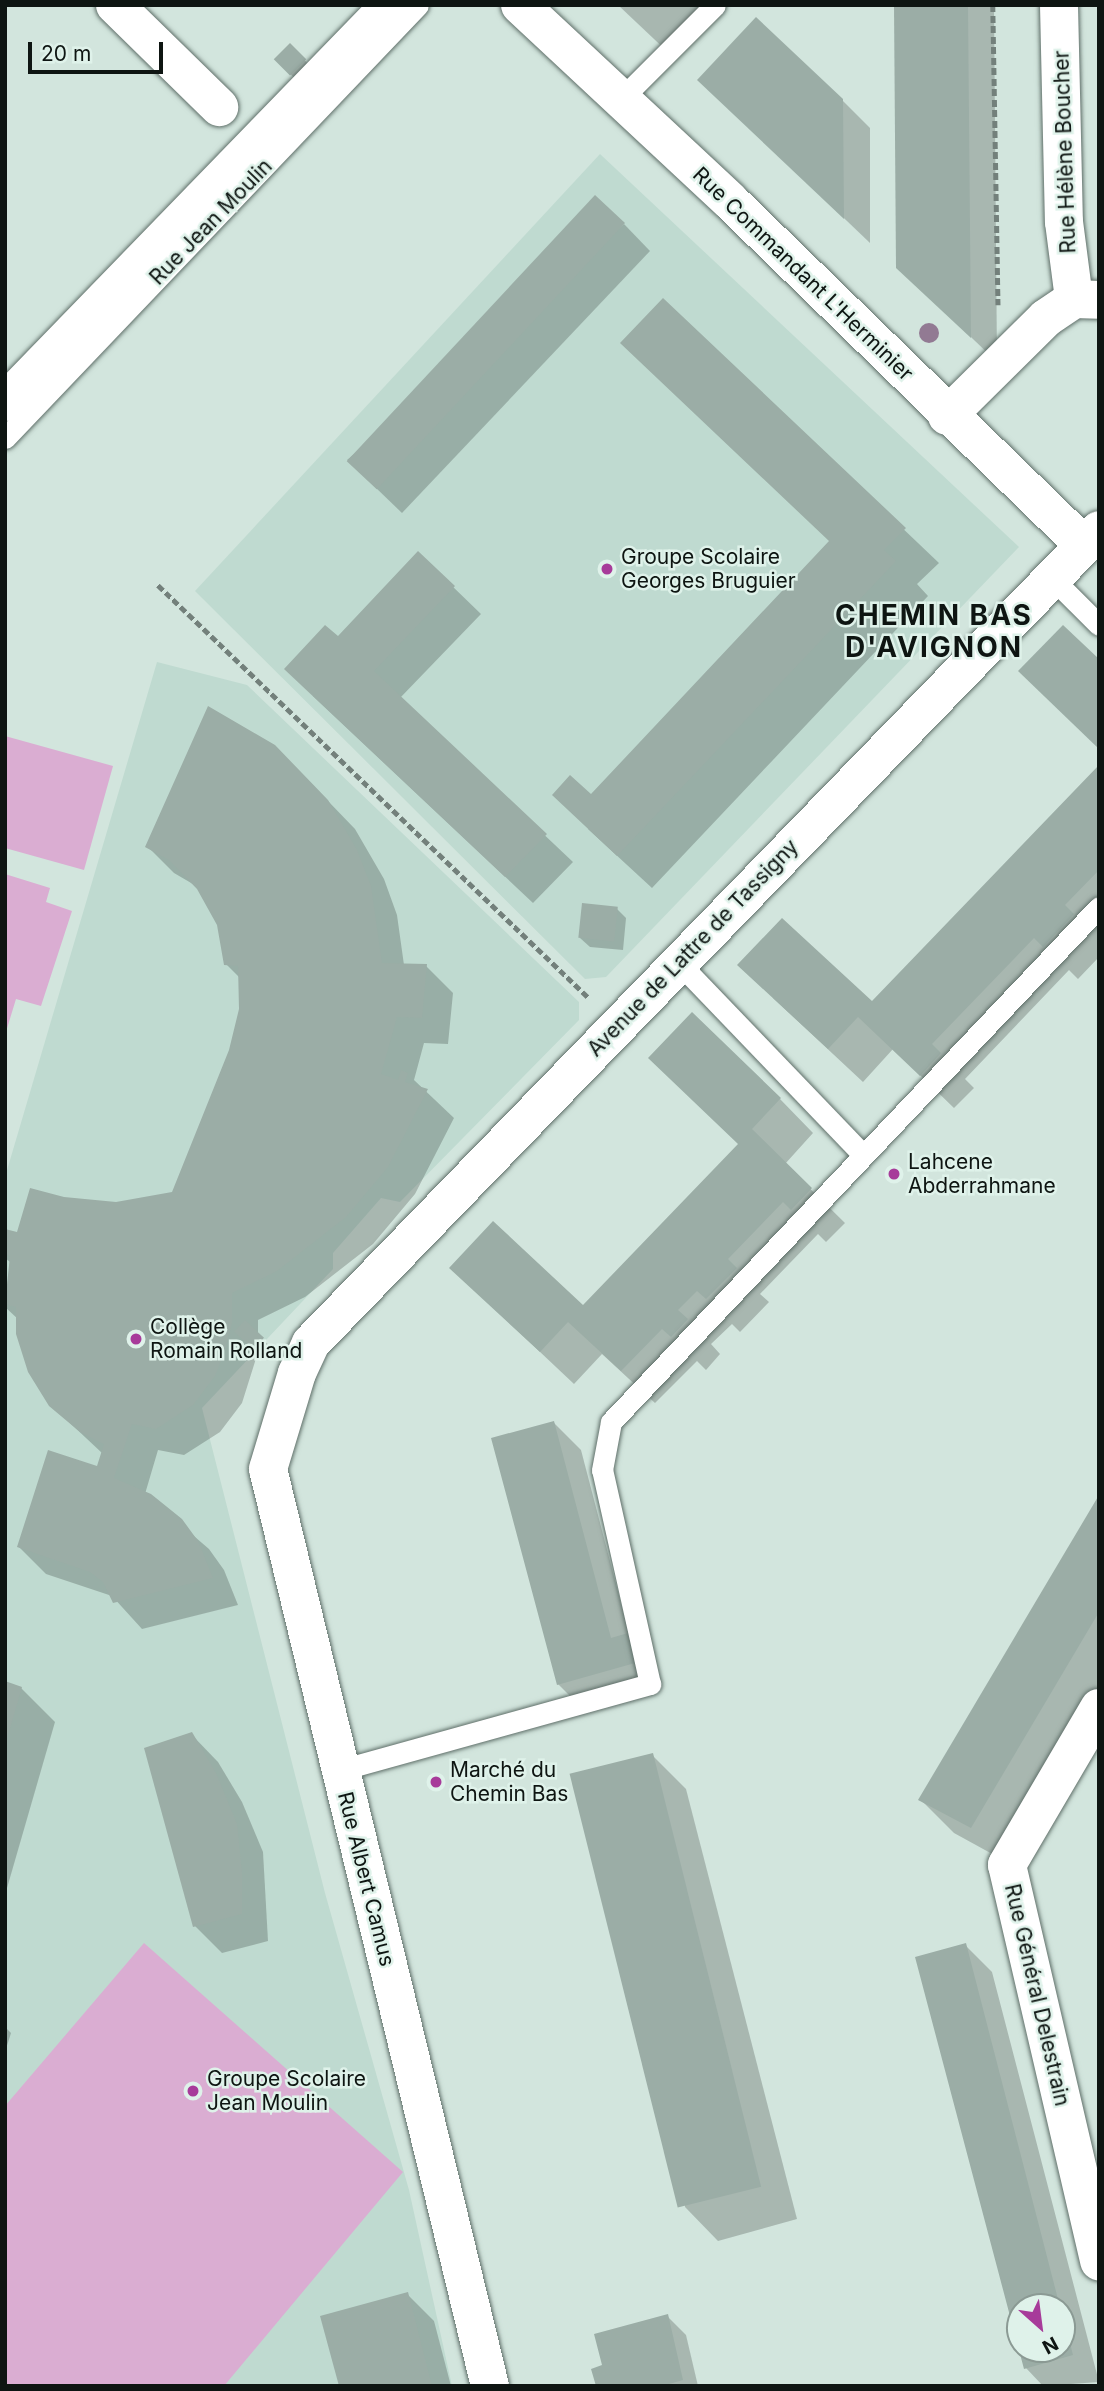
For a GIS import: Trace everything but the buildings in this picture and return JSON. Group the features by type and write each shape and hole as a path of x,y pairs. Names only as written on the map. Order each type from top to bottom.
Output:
{"street":[{"path":"115,5 219,107"},
{"name":"Rue Jean Moulin","path":"5,402 390,5"},
{"name":"Rue Commandant L'Herminier","path":"520,5 730,201 947,416 1092,538"},
{"name":"Rue Hélène Boucher","path":"947,416 999,364 1086,299 1064,222 1061,7"},
{"name":"Avenue de Lattre de Tassigny","path":"297,1373 311,1343 1092,538"},
{"name":"Rue Albert Camus","path":"297,1373 268,1469 490,2386"},
{"name":"Rue Général Delestrain","path":"1099,1708 1007,1865 1099,2261"}],"lane":[{"name":"Rue Jean Moulin","path":"5,438 418,5"},
{"path":"620,100 715,5"},
{"path":"1052,578 1099,625"},
{"path":"340,1770 650,1684 602,1470 611,1422 862,1154 1099,907"},
{"path":"679,964 862,1154"}],"path":[{"path":"993,5 999,364"},
{"path":"158,585 618,1026"}],"shaded area":[{"name":"Groupe Scolaire Georges Bruguier","path":"600,154 1019,547 606,977 585,979 195,591"},
{"name":"Collège Romain Rolland","path":"157,662 247,685 579,1002 579,1020 400,1202 381,1198 333,1253 333,1269 202,1408 325,1893 409,2190 452,2386 5,2386 5,1177"},
{"path":"5,736 113,766 84,870 5,848"},
{"path":"5,874 50,888 46,902 72,911 41,1006 16,999 5,1035"},
{"name":"Groupe Scolaire Jean Moulin","path":"144,1943 403,2172 224,2386 5,2386 5,2106"}],"place":[{"name":"Groupe Scolaire Georges Bruguier","path":"607,569"},
{"name":"Lahcene Abderrahmane","path":"894,1174"},
{"name":"Collège Romain Rolland","path":"136,1339"},
{"name":"Marché du Chemin Bas","path":"436,1782"},
{"name":"Groupe Scolaire Jean Moulin","path":"193,2091"}],"district":[{"name":"CHEMIN BAS D'AVIGNON","path":"934,631"}]}
